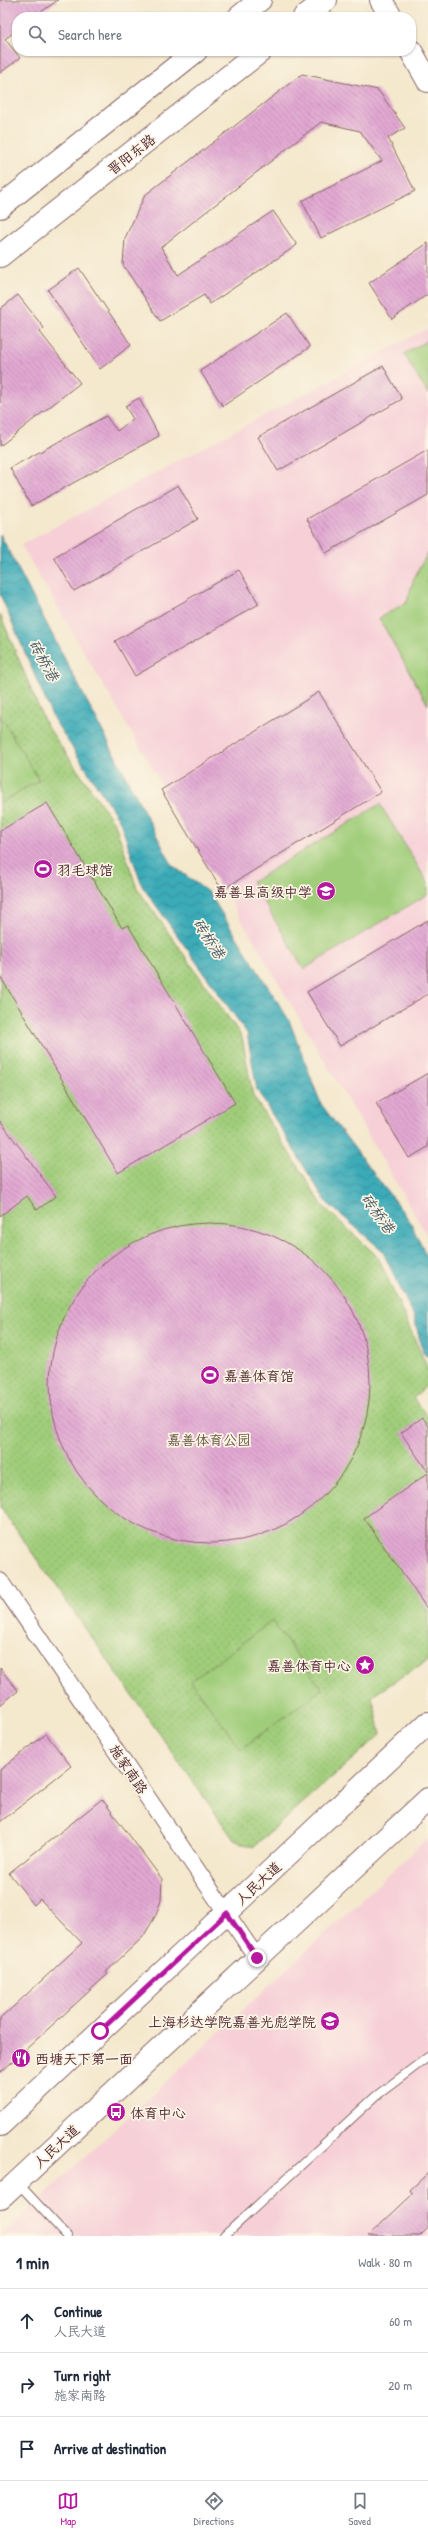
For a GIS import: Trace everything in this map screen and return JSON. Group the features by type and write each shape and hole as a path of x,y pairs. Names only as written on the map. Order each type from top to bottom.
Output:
{"main road":[{"path":"245,12 260,0"},
{"path":"310,12 326,0"},
{"path":"381,0 388,12"},
{"path":"0,207 190,56"},
{"name":"晋阳东路","path":"0,256 255,56"},
{"path":"414,56 428,81"},
{"name":"人民大道","path":"0,2125 428,1723"},
{"name":"人民大道","path":"0,2198 428,1799"}],"street":[{"name":"施家南路","path":"0,1581 257,1958"}],"lane":[{"path":"224,2236 376,2096 428,2057"},
{"path":"17,2182 67,2236"}],"shaded area":[{"name":"嘉善县高级中学","path":"428,328 428,1237 21,545"},
{"name":"上海杉达学院嘉善光彪学院","path":"428,1838 428,2236 1,2236 36,2203"}],"green space":[{"path":"428,340 428,394 404,354"},
{"path":"428,552 428,705 379,618 407,602 414,578"},
{"name":"嘉善体育公园","path":"0,614 45,723 115,824 137,888 242,1037 253,1096 323,1206 378,1257 428,1369 428,1384 413,1398 428,1417 428,1660 372,1696 381,1734 253,1847 234,1840 0,1507"},
{"path":"0,715 39,780 0,803"},
{"path":"380,804 428,883 428,894 304,969 252,882"},
{"path":"272,1621 322,1689 241,1749 191,1681"}],"water":[{"name":"砖桥港","path":"0,534 172,865 209,893 289,1020 321,1104 409,1220 428,1259 428,1357 423,1353 414,1317 382,1250 326,1202 257,1090 247,1033 142,886 120,821 53,718 0,594"}],"building":[{"path":"0,0 58,0 41,12 12,12 12,34 5,39 12,48 12,56 18,56 20,58 0,73"},
{"path":"302,74 378,90 405,128 388,138 415,191 321,238 302,201 382,161 360,131 321,122 161,247 178,275 273,211 297,245 210,304 204,295 160,321 123,265 125,238 145,195"},
{"path":"428,243 428,294 392,319 369,283"},
{"path":"79,268 131,345 100,369 48,290"},
{"path":"18,295 44,328 40,332 80,383 0,446 0,309"},
{"path":"287,313 310,347 223,406 200,371"},
{"path":"383,366 402,399 278,471 258,437"},
{"path":"139,398 159,436 31,506 10,468 106,416 117,431 133,419 125,406"},
{"path":"428,450 428,495 326,553 307,519"},
{"path":"178,485 198,519 74,591 54,557"},
{"path":"239,570 259,604 135,676 115,641"},
{"path":"319,692 381,792 222,890 161,790"},
{"path":"47,803 122,928 128,925 235,1103 118,1173 0,976 0,831"},
{"path":"428,920 428,994 340,1046 307,992"},
{"path":"428,1073 428,1147 409,1158 376,1103"},
{"path":"0,1121 56,1196 37,1210 27,1196 0,1216"},
{"name":"嘉善体育馆","path":"210,1223 241,1226 271,1235 312,1259 334,1281 358,1322 367,1352 370,1383 367,1414 358,1444 334,1485 312,1507 271,1531 241,1540 210,1543 179,1540 149,1531 108,1507 86,1485 62,1444 53,1414 50,1383 53,1352 62,1322 86,1281 108,1259 149,1235 179,1226"},
{"path":"422,1418 428,1426 428,1472 401,1433"},
{"path":"428,1473 428,1610 364,1518"},
{"path":"0,1668 18,1691 0,1705"},
{"path":"46,1734 71,1766 0,1822 0,1770"},
{"path":"102,1799 162,1879 161,1900 156,1915 143,1937 106,1972 108,1974 0,2073 0,2019 82,1943 40,1899 34,1905 9,1873"},
{"path":"428,2173 428,2228 420,2236 368,2236 413,2194 410,2190"}],"place":[{"name":"羽毛球馆","path":"43,869"},
{"name":"嘉善县高级中学","path":"326,891"},
{"name":"嘉善体育馆","path":"210,1375"},
{"name":"嘉善体育中心","path":"365,1665"},
{"name":"上海杉达学院嘉善光彪学院","path":"330,2021"},
{"name":"西塘天下第一面","path":"21,2058"},
{"name":"体育中心","path":"116,2112"}],"route":[{"path":"100,2031 227,1913 257,1958"}]}
